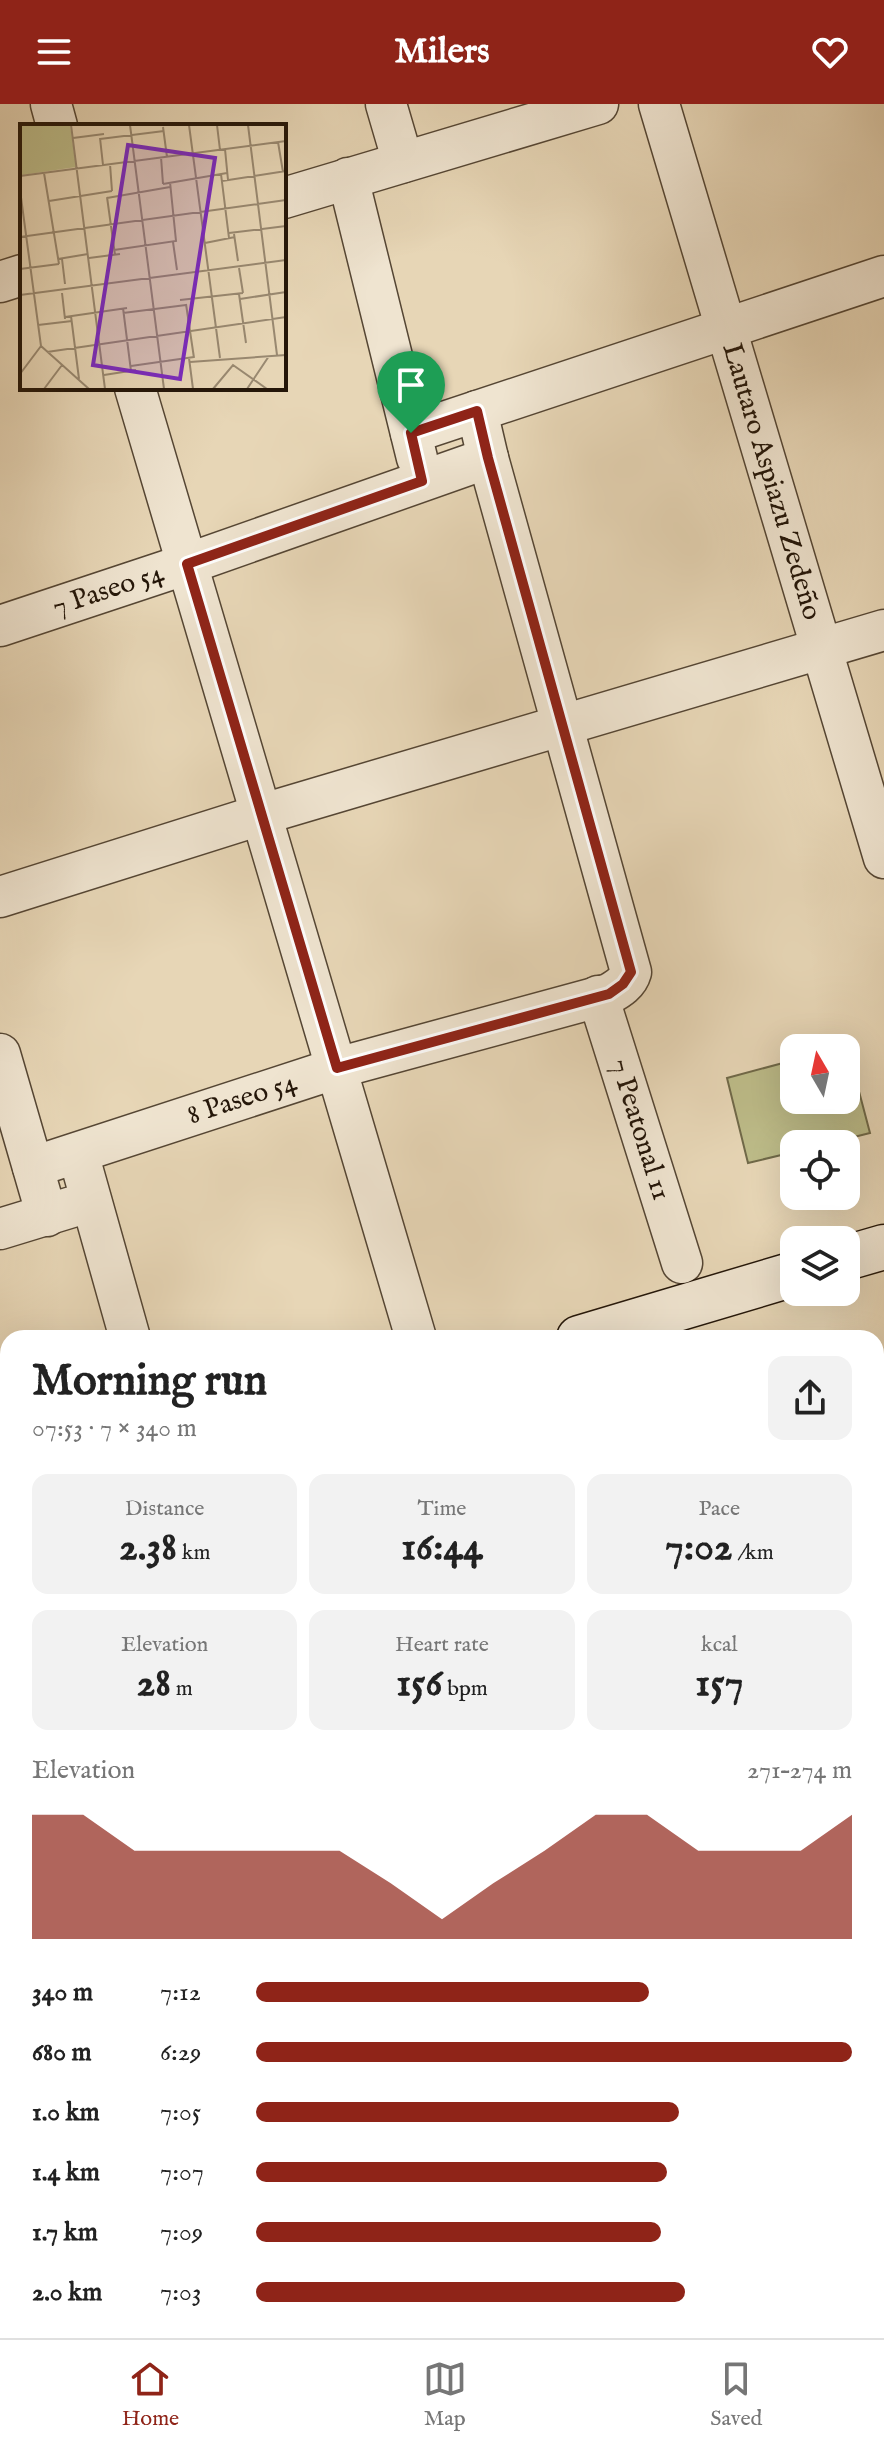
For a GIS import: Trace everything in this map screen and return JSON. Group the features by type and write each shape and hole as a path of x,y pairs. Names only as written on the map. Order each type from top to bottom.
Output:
{"street":[{"path":"51,104 56,124"},
{"path":"386,104 403,162"},
{"path":"286,197 598,104"},
{"name":"Lautaro Aspiazu Zedeño","path":"659,104 884,858"},
{"path":"348,178 422,481"},
{"path":"0,282 20,276"},
{"path":"411,433 884,276"},
{"path":"136,390 414,1330"},
{"path":"477,411 562,725"},
{"name":"7 Paseo 54","path":"0,626 488,458"},
{"path":"0,897 263,814 884,630"},
{"name":"8 Paseo 54","path":"33,1167 337,1068 617,989 631,972 562,725"},
{"name":"7 Peatonal 11","path":"598,996 682,1263"},
{"path":"0,1054 47,1216"},
{"path":"78,1153 128,1330"},
{"path":"0,1229 91,1201"},
{"path":"860,1254 884,1247"},
{"path":"606,1330 780,1278"}],"shaded area":[{"path":"780,1064 780,1114 860,1114 860,1095 870,1133 860,1136 860,1130 780,1130 780,1155 748,1163 727,1078"}],"route":[{"path":"477,411 631,972 623,984 609,994 337,1068 187,564 422,481 411,433 477,411"}]}
